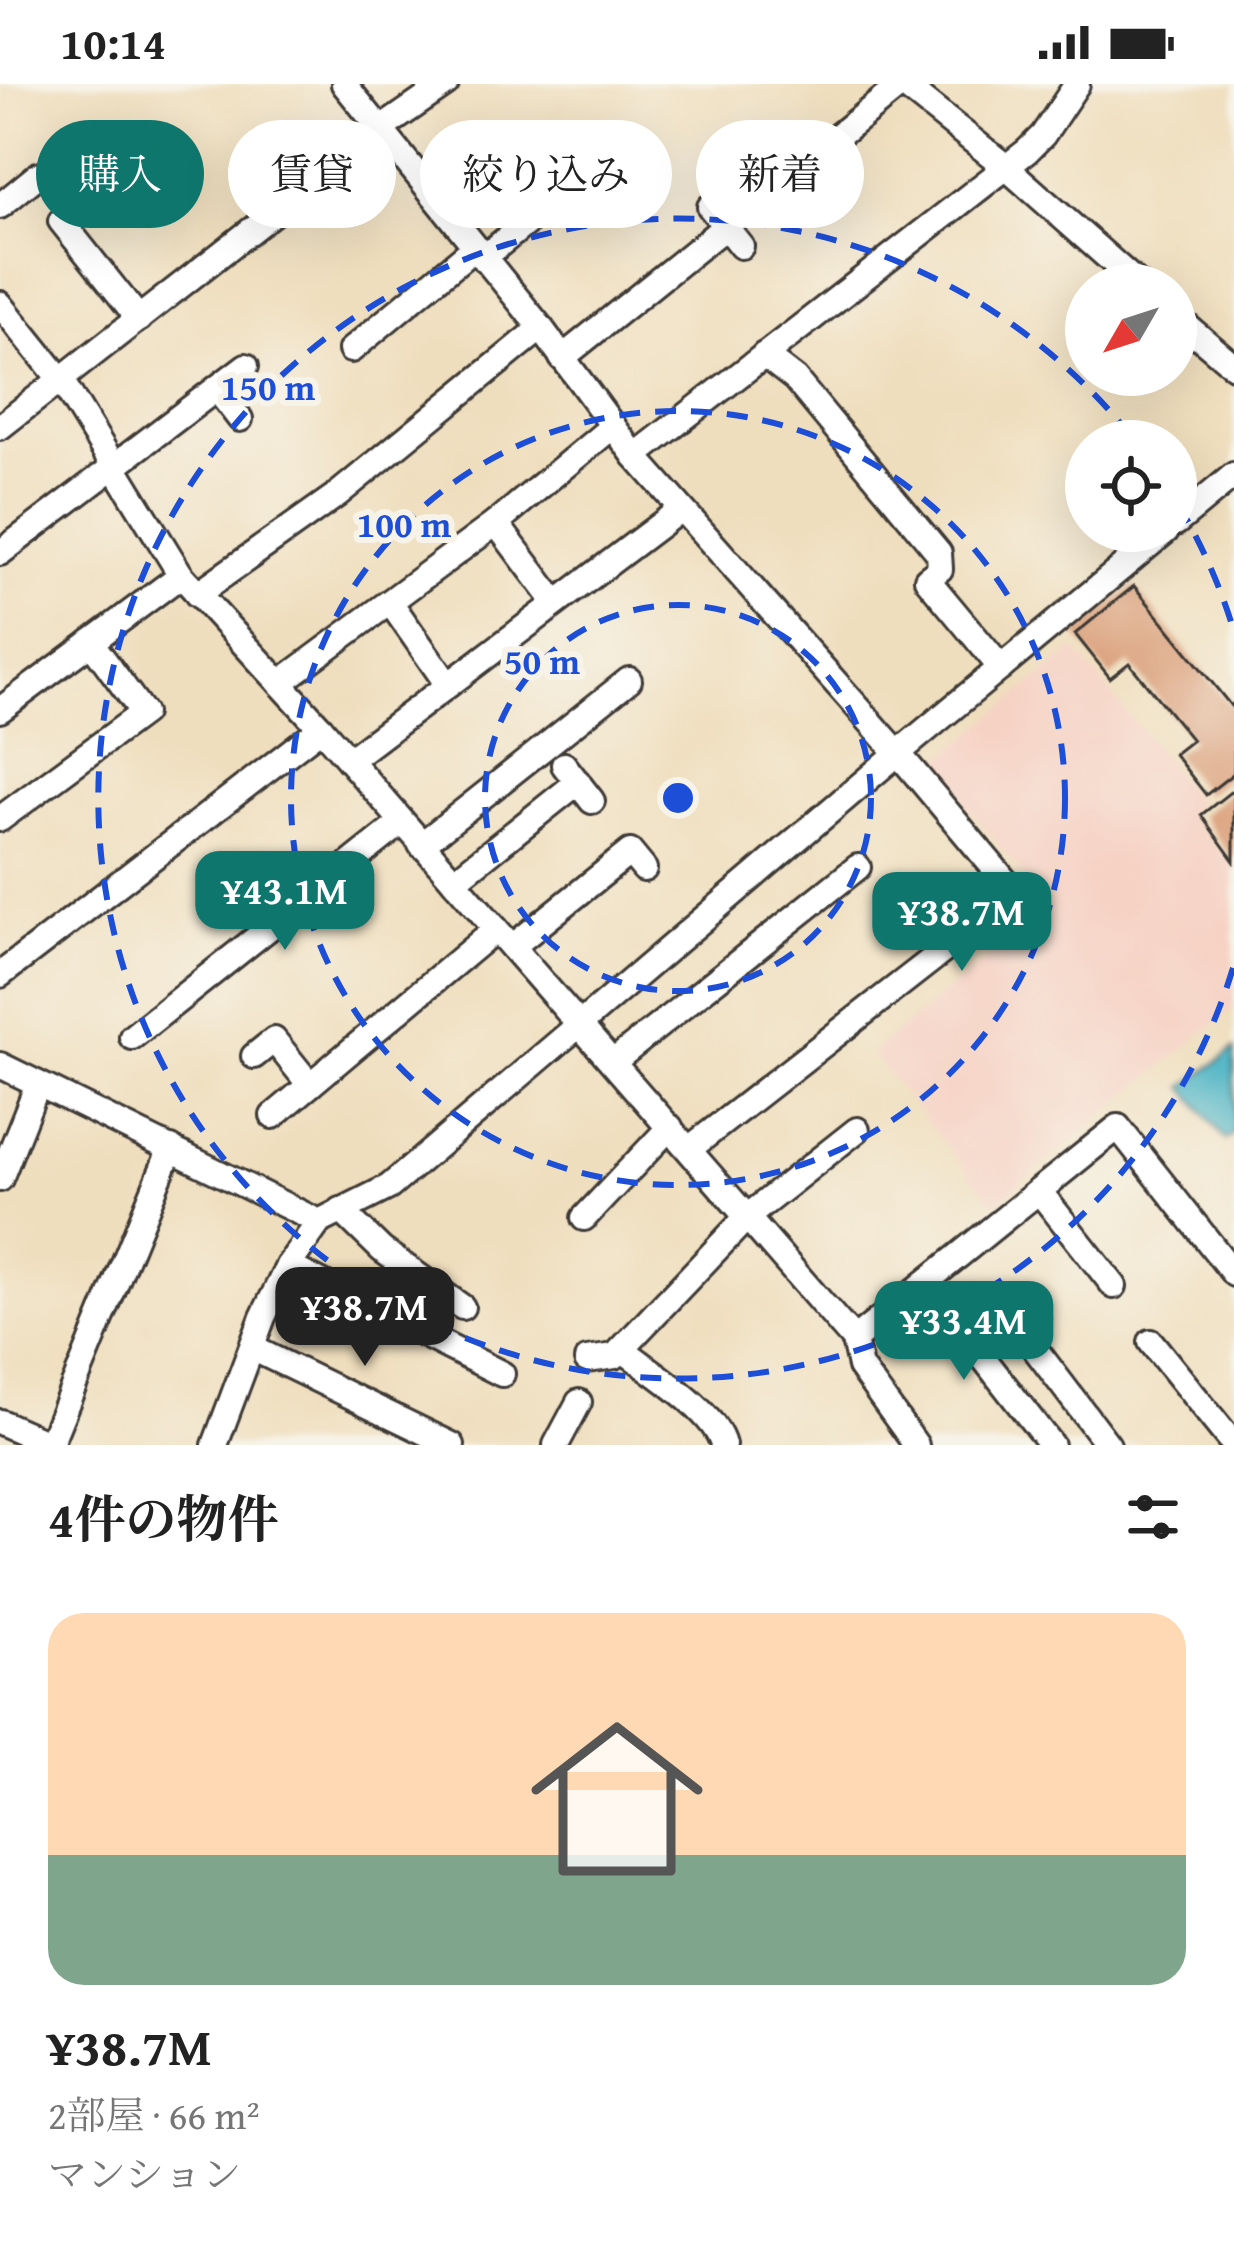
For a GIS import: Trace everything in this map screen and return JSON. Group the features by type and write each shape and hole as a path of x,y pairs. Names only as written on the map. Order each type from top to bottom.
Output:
{"street":[{"path":"344,84 370,120"},
{"path":"394,120 446,84"},
{"path":"562,358 902,84 1006,167 1115,264"},
{"path":"635,456 1006,167 1043,135 1077,84"},
{"path":"396,153 541,328 635,456 1016,894 689,1149"},
{"path":"0,206 36,177"},
{"path":"67,228 139,319"},
{"path":"0,427 255,228"},
{"path":"351,350 513,228"},
{"path":"0,304 61,380 189,584 321,728 854,1340 860,1367 916,1445"},
{"path":"0,710 91,642 338,494 541,328"},
{"path":"1197,335 1234,366"},
{"path":"764,355 795,379 865,482 939,553 940,569 927,579 1001,668"},
{"path":"0,553 246,366"},
{"path":"217,388 240,419"},
{"path":"280,683 496,523 613,426"},
{"path":"1197,506 1234,475"},
{"path":"349,760 681,508"},
{"path":"496,523 556,603"},
{"path":"215,1445 288,1266 330,1216 389,1187 1141,552"},
{"path":"390,602 448,685"},
{"path":"0,819 143,713 91,642"},
{"path":"421,845 629,680"},
{"path":"0,975 321,728"},
{"path":"454,881 578,783"},
{"path":"132,1037 401,823"},
{"path":"273,1116 504,938 631,852 644,869"},
{"path":"613,1062 858,867"},
{"path":"254,1056 274,1040 310,1085"},
{"path":"0,1065 171,1148 330,1216 462,1307"},
{"path":"0,1179 38,1084"},
{"path":"854,1340 1118,1126 1234,1274"},
{"path":"584,1218 670,1127"},
{"path":"587,1360 615,1356 747,1216 857,1130"},
{"path":"0,1422 51,1445 171,1148"},
{"path":"1039,1191 1114,1286"},
{"path":"288,1266 502,1373"},
{"path":"925,1283 1051,1445"},
{"path":"1037,1322 1023,1333 1108,1445"},
{"path":"1151,1342 1234,1445"},
{"path":"252,1348 452,1445"},
{"path":"622,1348 696,1408 722,1437 723,1445"},
{"path":"556,1445 579,1402"}],"shaded area":[{"path":"1075,649 1199,802 1189,811 1234,866 1234,1008 994,1204 871,1053 1049,907 933,765"}],"water":[{"path":"1234,1049 1234,1133 1225,1140 1184,1087"}],"building":[{"path":"1134,586 1231,706 1234,703 1234,773 1206,795 1174,754 1192,740 1129,663 1110,678 1075,634"},
{"path":"1234,789 1234,861 1201,815"}]}
